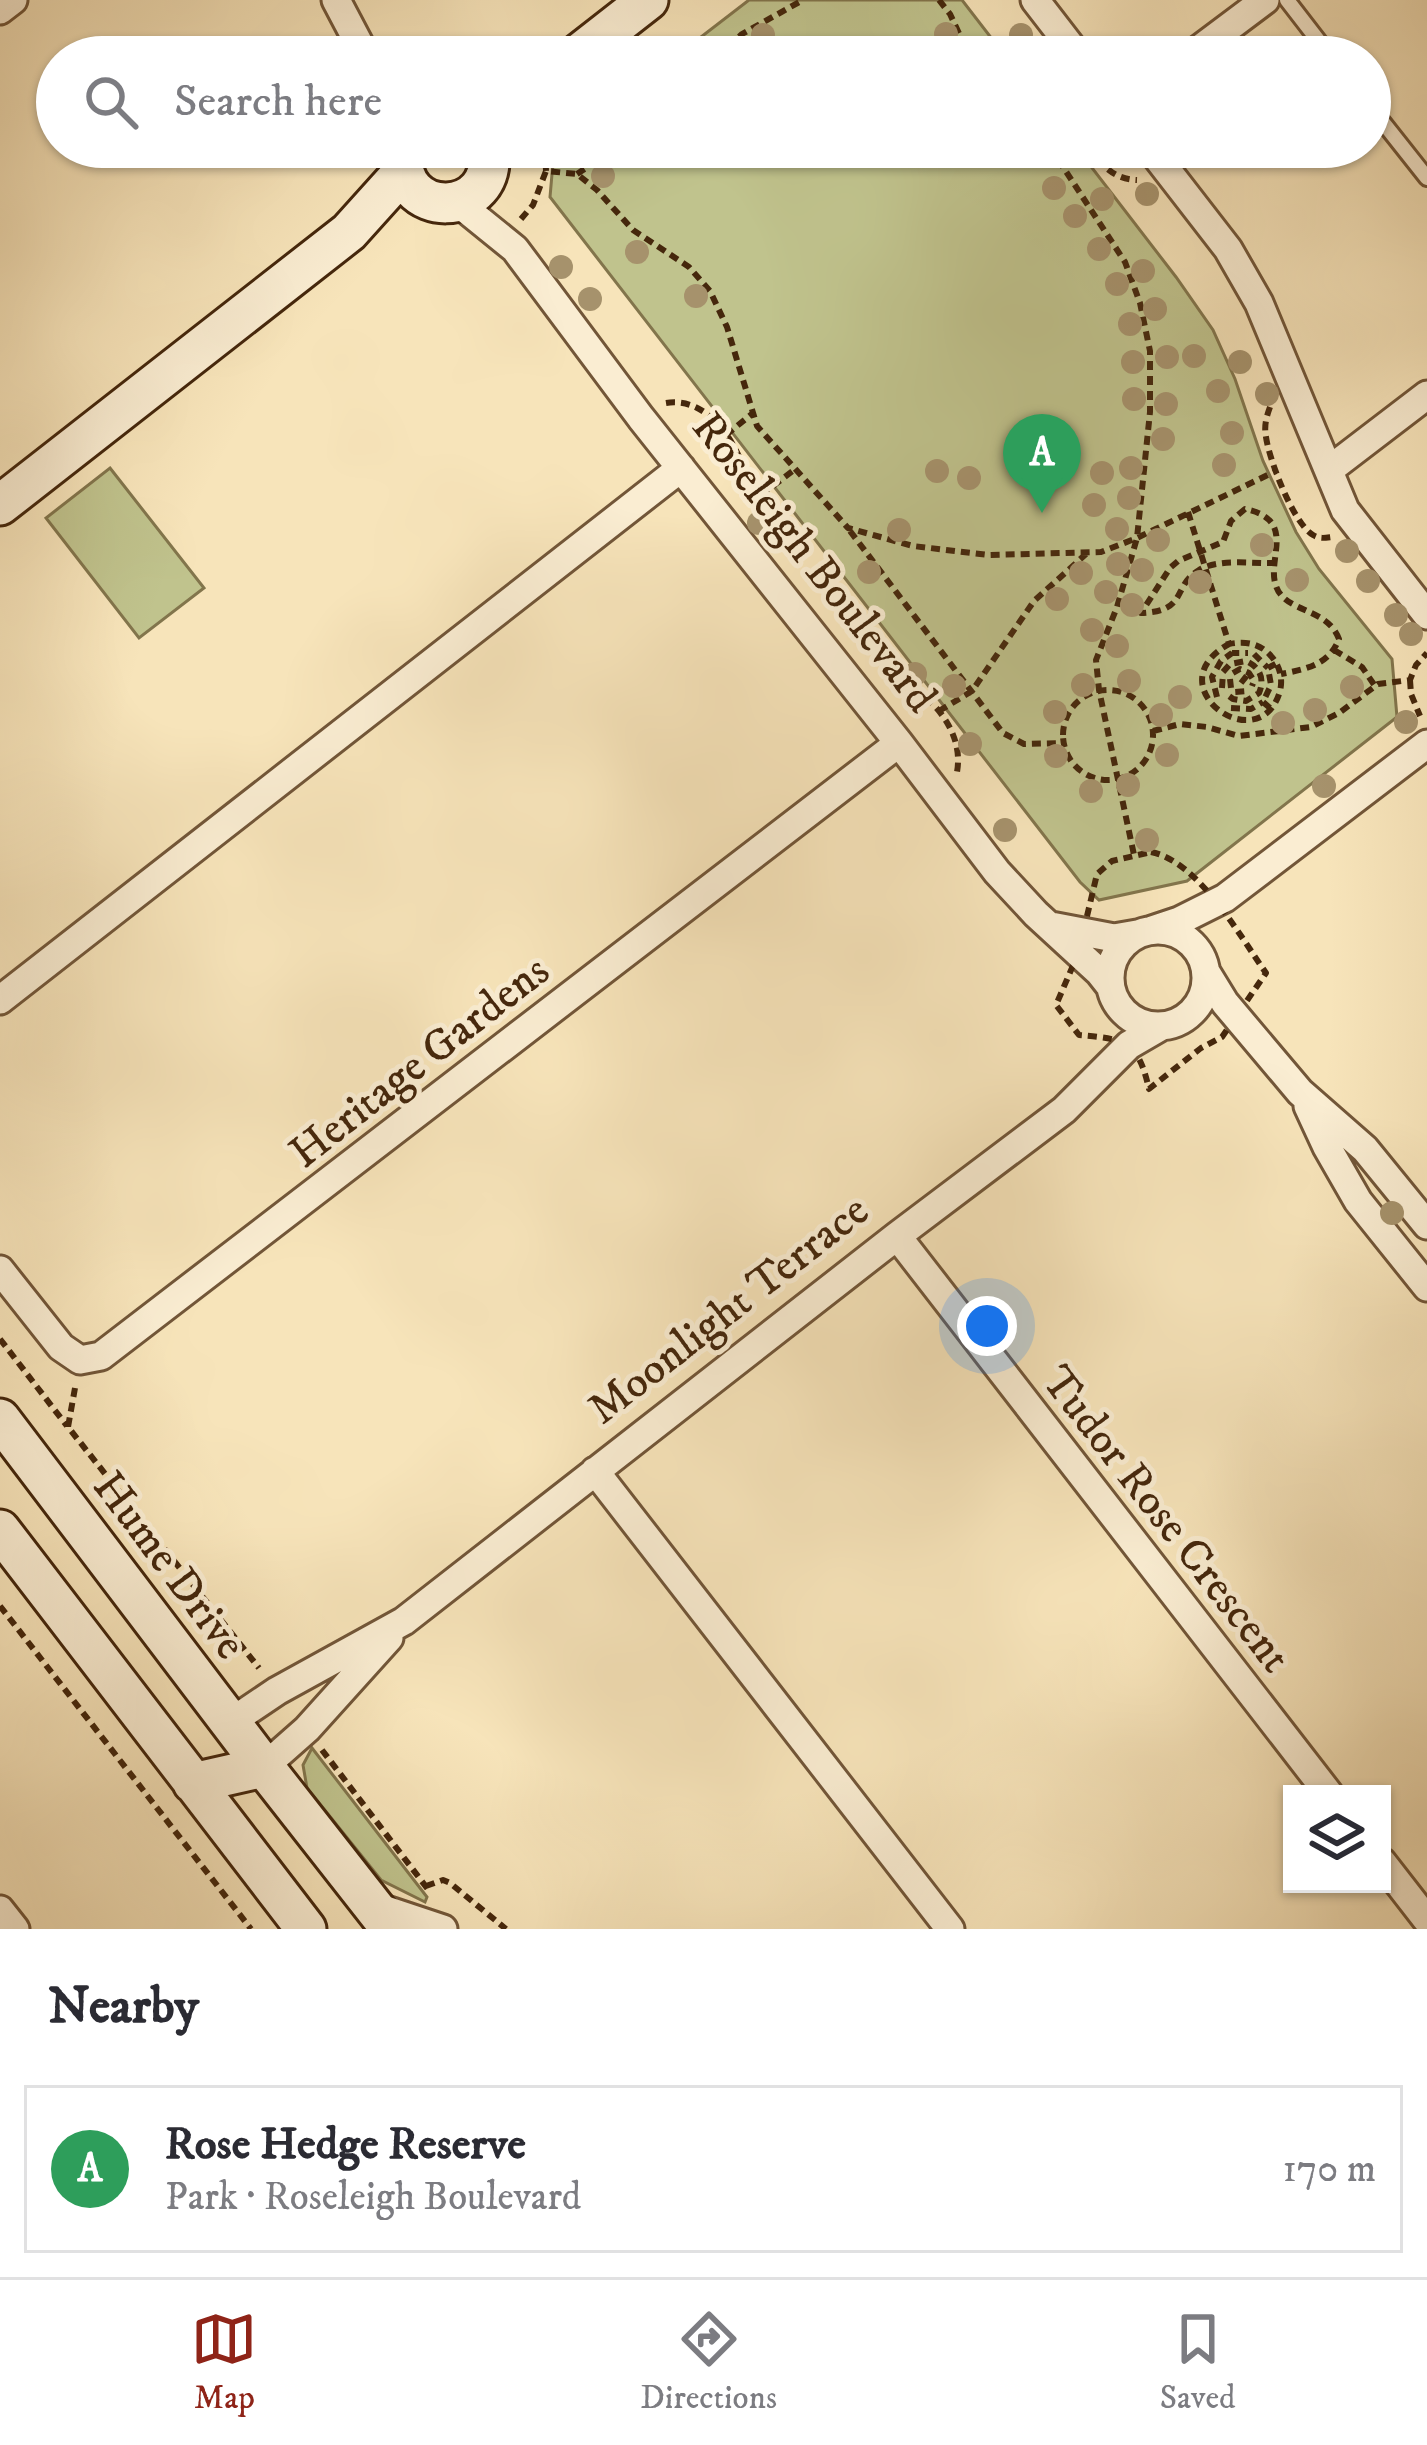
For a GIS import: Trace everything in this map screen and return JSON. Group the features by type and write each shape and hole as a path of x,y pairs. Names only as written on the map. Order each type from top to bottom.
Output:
{"street":[{"path":"0,10 13,0"},
{"path":"336,0 355,36"},
{"path":"602,36 647,0"},
{"path":"1035,0 1063,36"},
{"path":"1217,36 1265,0"},
{"path":"0,505 349,232 455,168"},
{"name":"Roseleigh Boulevard","path":"455,168 641,418 997,872 1099,972 1113,994"},
{"path":"1165,168 1228,249 1259,303 1345,510 1427,615"},
{"path":"1329,470 1427,395"},
{"path":"0,1000 681,468"},
{"name":"Heritage Gardens","path":"80,1360 101,1356 899,743"},
{"path":"1051,926 1114,938 1179,921 1220,900 1427,744"},
{"path":"1171,1023 1202,999 1206,929 1220,900"},
{"path":"1106,1068 1114,1034 1110,970 1115,955 1124,942 1145,932 1181,935 1248,1033 1300,1092 1365,1149 1427,1225"},
{"path":"1113,994 1134,1020 1217,1022 1248,1033"},
{"name":"Moonlight Terrace","path":"264,1767 307,1729 404,1622 1064,1110 1129,1046 1171,1023"},
{"path":"1300,1092 1358,1201 1427,1287"},
{"name":"Tudor Rose Crescent","path":"897,1236 1322,1785"},
{"path":"0,1270 61,1347 80,1360"},
{"name":"Hume Drive","path":"0,1419 264,1767 409,1922"},
{"path":"595,1471 950,1929"},
{"path":"0,1530 306,1929"},
{"name":"Moonlight Terrace","path":"193,1783 231,1722 277,1691 404,1622"},
{"path":"193,1783 264,1767"},
{"path":"1391,1874 1427,1920"},
{"path":"0,1910 15,1929"}],"lane":[{"path":"1287,0 1315,36"},
{"path":"1391,133 1427,178"}],"path":[{"path":"740,36 803,0"},
{"path":"939,0 960,36"},
{"path":"511,239 533,205 546,168"},
{"path":"577,174 586,168"},
{"path":"1066,168 1125,262 1150,351 1150,412 1137,538 1096,660 1134,855"},
{"path":"1107,168 1125,179 1148,177 1152,168"},
{"path":"546,171 577,174 633,230 689,267 710,291 727,327 757,425 848,528 1003,733 1024,745 1064,742"},
{"path":"1292,381 1271,402 1265,421 1276,472 1310,534 1336,537 1358,526"},
{"path":"641,418 675,401 693,405 712,419 750,479 751,503"},
{"path":"726,435 753,413"},
{"path":"725,523 794,470"},
{"path":"848,528 913,546 989,555 1101,552 1276,472"},
{"path":"1276,563 1205,568 1194,574 1174,604 1141,613 1169,568 1222,542 1236,515 1245,509 1259,513 1274,529 1278,547 1277,591 1321,616 1339,639 1324,661 1281,674"},
{"path":"1188,512 1230,649 1258,669 1262,681 1259,693 1247,705"},
{"path":"939,712 972,691 1034,601 1089,552"},
{"path":"1263,702 1247,705 1202,685 1204,668 1214,654 1239,642 1260,647 1281,674"},
{"path":"1224,697 1212,686 1230,649"},
{"path":"1334,650 1362,667 1375,686"},
{"path":"1427,653 1410,680 1414,704 1427,725"},
{"path":"1248,662 1232,676 1222,715 1236,720 1257,717 1270,709 1278,696 1281,674"},
{"path":"1241,683 1248,662"},
{"path":"1224,697 1250,688 1254,681 1248,662"},
{"path":"1219,670 1248,662 1272,666"},
{"path":"1263,702 1271,685 1272,666"},
{"path":"855,687 876,677 889,677 920,692 939,712 957,742 960,757 956,776 939,796"},
{"path":"1153,731 1180,724 1233,735 1263,735 1311,727 1375,686 1410,680"},
{"path":"1100,690 1129,694 1149,716 1153,731 1148,757 1130,774 1118,778 1090,776 1077,767 1064,742 1067,715 1075,704 1100,690"},
{"path":"1263,702 1270,709"},
{"path":"1233,735 1236,720"},
{"path":"1084,934 1097,874 1112,861 1134,855 1151,852 1174,860 1220,900"},
{"path":"0,1339 277,1691"},
{"path":"68,1426 80,1360"},
{"path":"0,1606 251,1929"},
{"path":"307,1729 435,1898 409,1922"},
{"path":"426,1886 443,1880 450,1883 506,1929"}],"green space":[{"path":"749,0 962,0 990,36 702,36"},
{"path":"553,168 1092,168 1213,330 1296,532 1319,569 1392,659 1397,717 1187,881 1099,900 1080,882 550,197"},
{"path":"110,468 204,588 139,638 46,518"},
{"path":"312,1748 427,1897 425,1902 381,1880 307,1788 303,1765"}],"place":[{"name":"Rose Hedge Reserve","path":"1042,513"}]}
